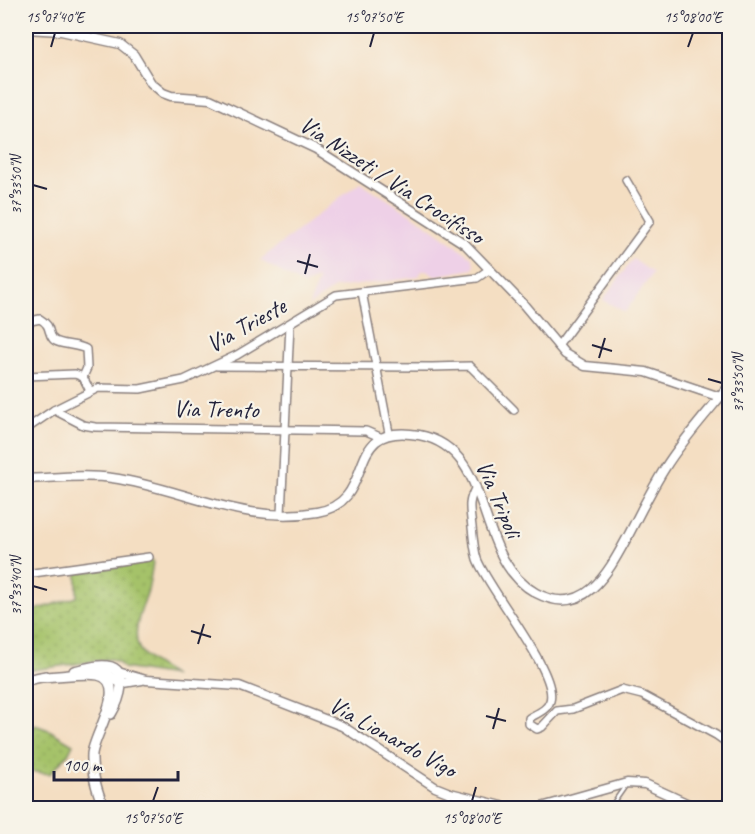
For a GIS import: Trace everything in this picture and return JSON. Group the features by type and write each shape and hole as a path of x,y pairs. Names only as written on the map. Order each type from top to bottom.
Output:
{"main road":[{"path":"26,680 104,665 114,668 121,682 116,706 98,733"},
{"path":"42,677 95,674 109,682 111,699 92,754 98,793 104,808"}],"street":[{"name":"Via Nizzeti / Via Crocifisso","path":"26,29 61,31 120,44 134,55 151,83 163,93 171,96 210,99 309,146 465,244 524,306 565,354 585,366 646,372 720,397"},
{"path":"558,346 650,222 626,180"},
{"name":"Via Trieste","path":"26,429 54,410 98,388 140,389 184,380 290,325 336,295 477,278 490,269"},
{"path":"362,292 389,433"},
{"path":"26,322 40,319 51,331 55,341 79,345 86,350 87,368 83,377"},
{"path":"281,514 290,325"},
{"path":"214,366 470,366 514,410"},
{"path":"26,376 75,374 83,377 90,391"},
{"name":"Via Tripoli","path":"380,437 389,433 423,436 448,447 464,462 476,487 496,545 508,567 521,582 547,598 564,600 578,597 591,590 606,575 665,469 729,385"},
{"name":"Via Trento","path":"54,410 83,425 95,427 366,431 380,437"},
{"path":"26,479 111,478 244,513 306,514 337,506 346,497 372,444 380,437"},
{"path":"476,487 468,501 477,559 525,637 549,683 550,702 546,709 530,718 531,727 537,729 542,727 557,711 573,709 622,690 642,695 716,735 729,745"},
{"path":"26,574 149,557"},
{"path":"58,677 99,670 105,671 121,682 146,680"},
{"name":"Via Lionardo Vigo","path":"118,672 146,680 239,686 342,726 435,787 510,808"},
{"path":"538,808 627,783 645,784 697,808"},
{"path":"722,808 729,796"}],"lane":[{"path":"610,808 627,783"}],"shaded area":[{"path":"360,182 426,224 472,257 473,269 434,276 428,270 422,271 418,277 334,288 309,306 319,278 303,285 260,260"},
{"path":"633,259 653,273 625,312 603,300"}],"green space":[{"path":"153,561 148,590 137,628 137,643 147,658 174,676 123,668 118,662 110,659 26,671 26,613 77,597 77,573"},
{"path":"35,725 73,744 68,754 50,774 28,771 26,774 26,740"}]}
